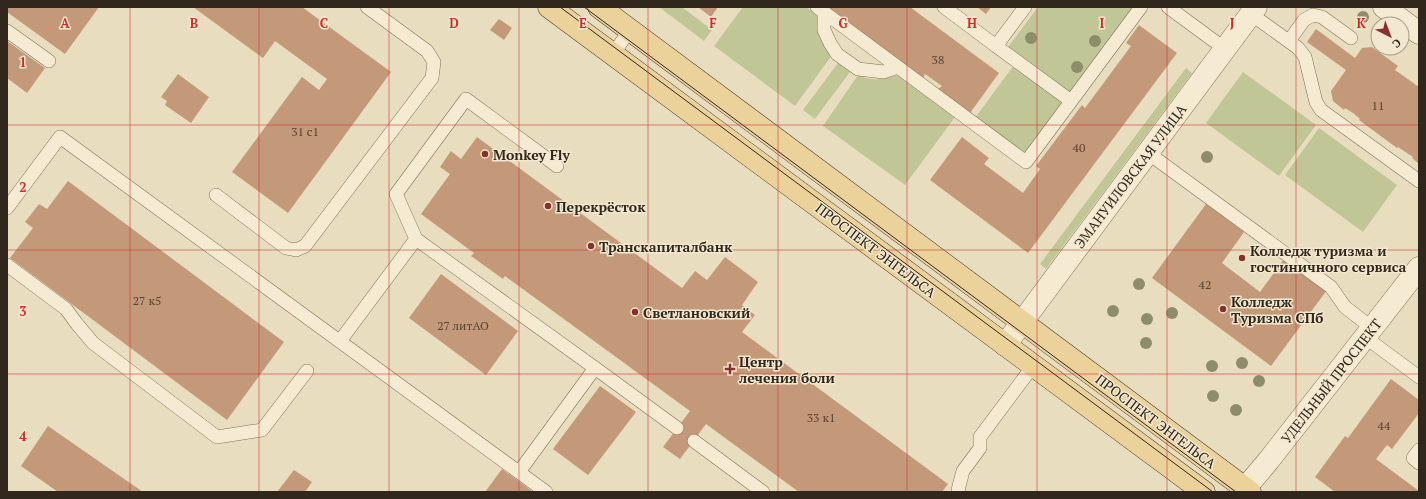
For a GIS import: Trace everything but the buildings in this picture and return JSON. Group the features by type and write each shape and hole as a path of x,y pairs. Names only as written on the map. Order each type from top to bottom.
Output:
{"main road":[{"name":"ПРОСПЕКТ ЭНГЕЛЬСА","path":"549,7 1204,492"},
{"name":"ПРОСПЕКТ ЭНГЕЛЬСА","path":"599,7 1022,321 1246,491"}],"street":[{"path":"1384,7 1419,33"},
{"name":"ЭМАНУИЛОВСКАЯ УЛИЦА","path":"1005,345 1253,10"},
{"name":"УДЕЛЬНЫЙ ПРОСПЕКТ","path":"1246,491 1419,268"}],"lane":[{"path":"216,195 286,248 296,250 305,246 432,78 434,62 427,52 367,7"},
{"path":"944,7 1071,101"},
{"path":"996,46 1025,7"},
{"path":"820,10 1026,162 1141,7"},
{"path":"1168,7 1225,49"},
{"path":"820,10 824,30 830,43 837,54 858,70 884,72 898,67"},
{"path":"1253,10 1298,48 1305,57 1316,102 1321,110 1419,181"},
{"path":"1289,41 1304,20 1313,15 1322,17 1351,38"},
{"path":"613,54 630,30"},
{"path":"7,31 49,61"},
{"path":"557,166 466,99 396,194 416,239 677,428"},
{"path":"7,208 60,137 546,492"},
{"path":"1148,153 1331,287 1345,307 1369,332 1419,377"},
{"path":"340,341 416,239"},
{"path":"7,265 66,308 93,343 217,437 262,430 307,371"},
{"path":"959,492 958,490 963,471 980,448 980,437 1032,366"},
{"path":"519,472 595,368"},
{"path":"694,441 763,492"},
{"path":"1419,450 1413,458 1419,463"}],"green space":[{"path":"659,7 682,7 712,30 704,41"},
{"path":"743,7 806,7 819,16 832,55 795,106 714,46"},
{"path":"1038,7 1133,7 1069,93 1008,47"},
{"path":"1017,61 1071,101 1026,162 972,122"},
{"path":"838,63 850,72 815,119 803,110"},
{"path":"1186,68 1192,73 1046,269 1040,264"},
{"path":"1243,72 1316,125 1279,176 1206,123"},
{"path":"858,75 869,79 884,79 899,75 955,117 905,185 823,126"},
{"path":"1319,128 1397,185 1363,232 1285,175"}],"tram line":[{"path":"560,7 1213,492"},
{"path":"584,7 1236,492"}],"place":[{"name":"Monkey Fly","path":"485,154"},
{"name":"Перекрёсток","path":"548,206"},
{"name":"Транскапиталбанк","path":"591,246"},
{"name":"Колледж туризма и гостиничного сервиса","path":"1242,258"},
{"name":"Колледж Туризма СПб","path":"1223,309"},
{"name":"Светлановский","path":"635,312"},
{"name":"Центр лечения боли","path":"730,369"}]}
